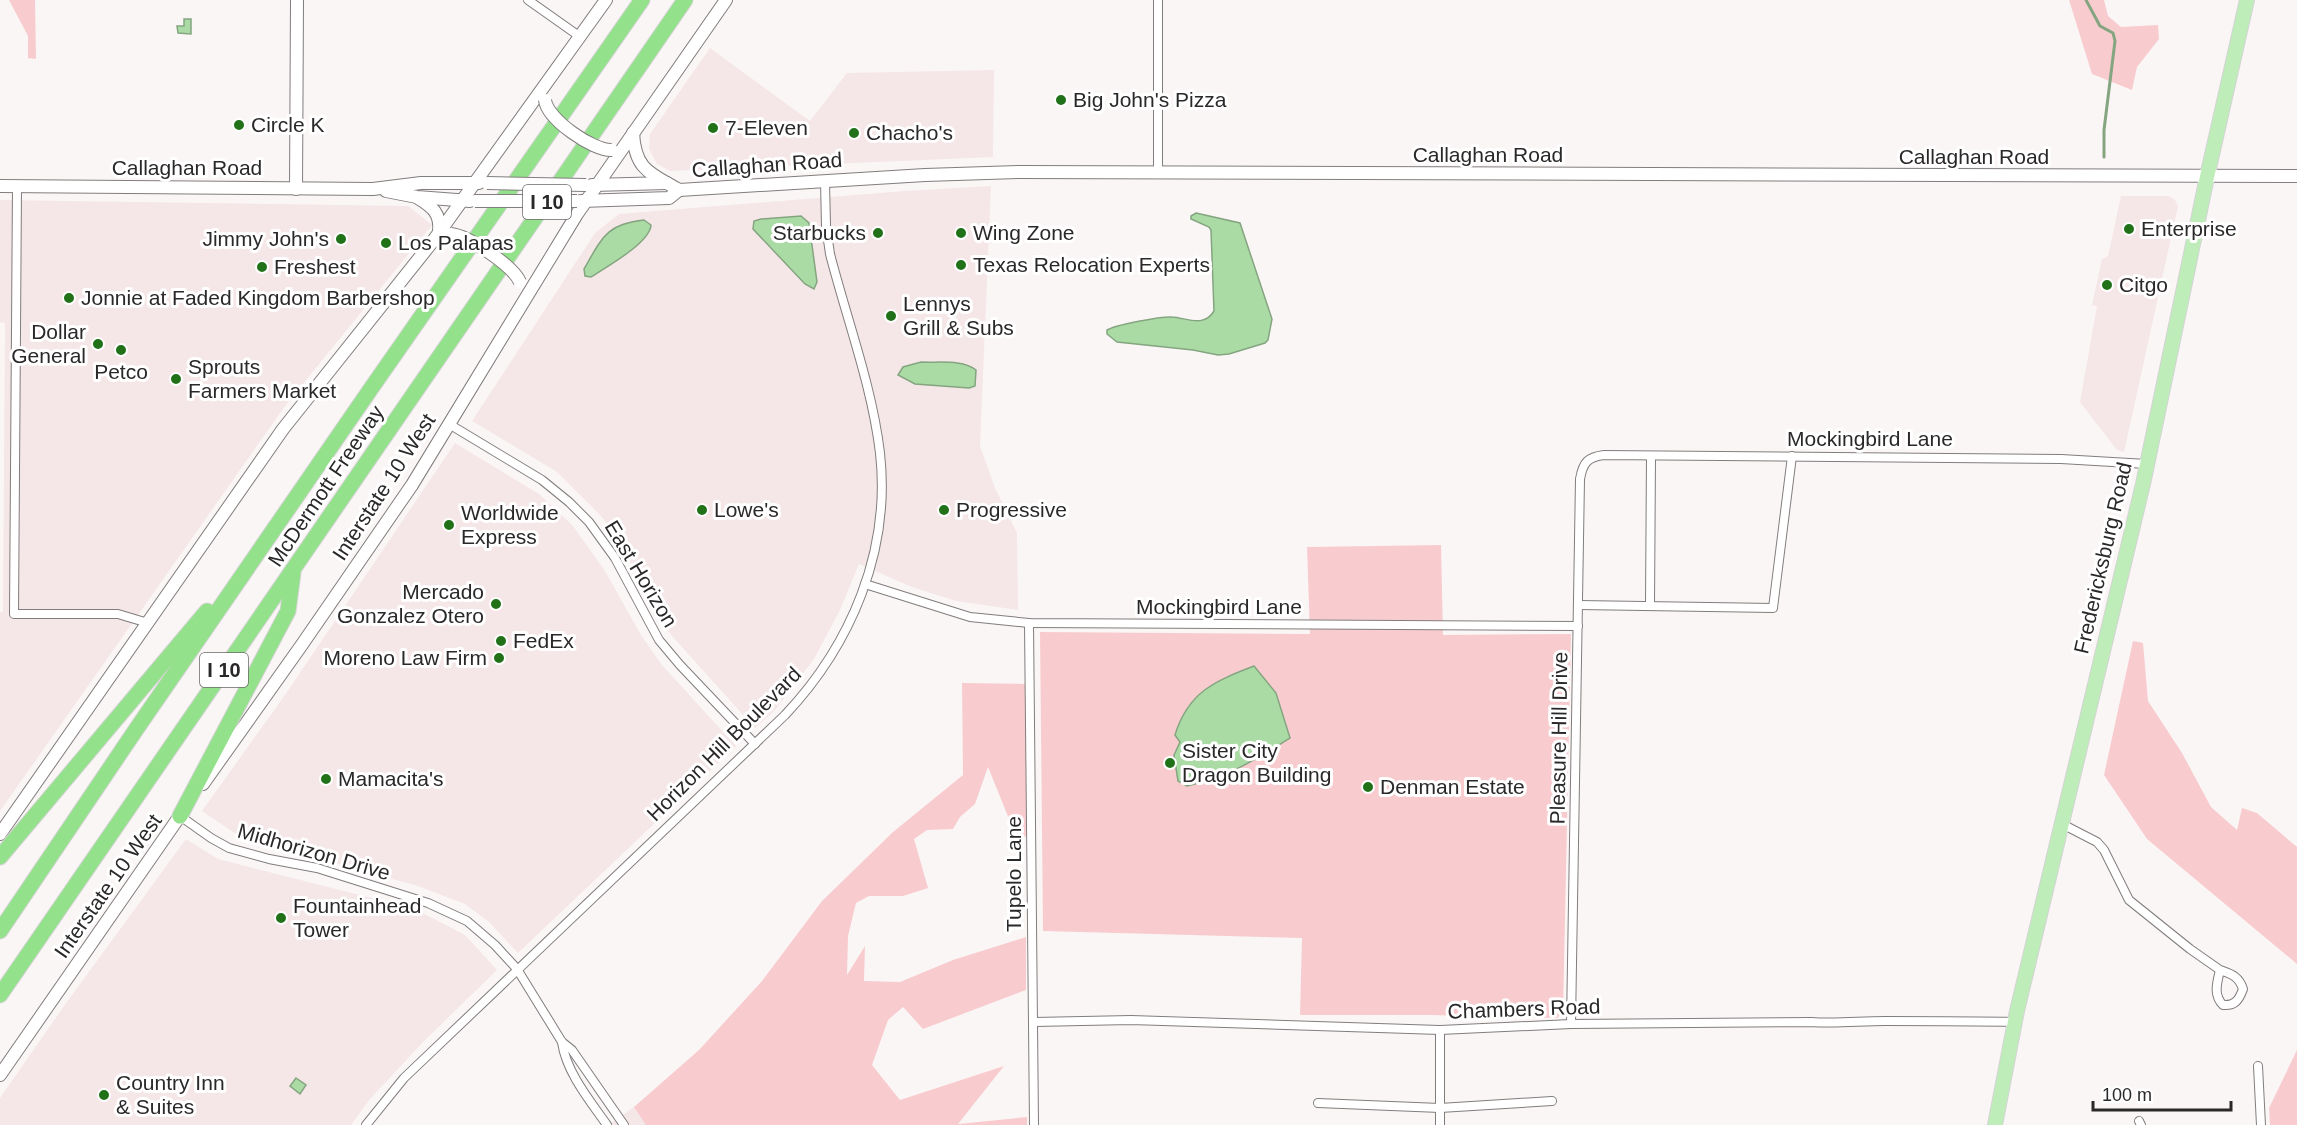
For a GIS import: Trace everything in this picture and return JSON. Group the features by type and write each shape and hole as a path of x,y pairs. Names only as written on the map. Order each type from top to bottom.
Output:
{"highway":[{"name":"McDermott Freeway","path":"0,931 272,532 642,0"},
{"name":"McDermott Freeway","path":"0,995 685,0"},
{"path":"0,857 272,532"},
{"path":"180,816 288,611 293,572"}],"main road":[{"path":"296,189 297,0"},
{"path":"0,834 295,413 469,200 545,84 606,0"},
{"name":"Interstate 10 West","path":"0,1075 412,485 592,184 630,139 726,0"},
{"name":"Fredericksburg Road","path":"1995,1125 2015,1022 2147,464 2206,177 2247,0"},
{"path":"545,84 546,106 557,120 595,147 612,150 630,139 640,164 646,171 674,186"},
{"name":"Callaghan Road","path":"0,186 373,189 421,183 481,183 674,186 1018,172 2297,177"},
{"name":"Callaghan Road","path":"373,189 417,197 469,200 582,201 669,198 674,186"},
{"path":"417,197 436,211 441,236"},
{"path":"441,236 466,238 514,272 523,290 522,302"}],"street":[{"path":"528,0 579,36"},
{"path":"1158,0 1158,173"},
{"name":"Horizon Hill Boulevard","path":"366,1125 404,1078 800,699 817,678 848,626 865,584 881,519 882,486 874,418 830,254 825,218 825,181"},
{"path":"17,187 14,614 118,614 148,623"},
{"name":"East Horizon","path":"449,424 542,480 570,502 589,522 615,558 659,640 680,666 755,744"},
{"name":"Mockingbird Lane","path":"1592,457 1605,455 2061,459 2147,464"},
{"path":"1650,605 1651,456"},
{"path":"1579,605 1773,608 1792,456"},
{"name":"Pleasure Hill Drive","path":"1571,1024 1580,478 1585,462 1592,457"},
{"name":"Mockingbird Lane","path":"865,584 970,617 1029,623 1578,626"},
{"name":"Tupelo Lane","path":"1029,623 1034,1125"},
{"name":"Midhorizon Drive","path":"180,816 211,838 236,850 317,868 428,903 467,921 495,945 517,969 562,1042 572,1050 620,1124"},
{"path":"2062,824 2097,842 2104,850 2129,900 2190,950 2220,970"},
{"name":"Chambers Road","path":"1034,1022 1131,1020 1440,1030 1571,1024 2015,1022"},
{"path":"1440,1030 1440,1125"},
{"name":"Midhorizon Drive","path":"562,1042 564,1056 607,1125"},
{"path":"2258,1066 2261,1125"},
{"path":"1318,1103 1440,1108 1552,1101"}],"shaded area":[{"path":"9,0 35,0 36,59 28,58 28,36"},
{"path":"2069,0 2104,0 2108,16 2121,27 2158,25 2159,39 2137,67 2132,90 2092,74"},
{"path":"184,19 191,19 191,34 178,33 177,26 184,26"},
{"path":"710,48 810,121 847,73 994,70 993,157 670,171 657,164 649,149 650,134"},
{"path":"991,186 980,446 995,488 1017,533 1018,610 956,601 912,587 859,564 840,610 814,659 775,710 755,728 672,636 653,606 622,546 602,517 557,472 472,421 595,233 619,214"},
{"path":"2121,196 2169,196 2178,206 2124,452 2117,450 2080,402 2097,306 2092,305 2102,259 2108,256"},
{"path":"0,200 408,206 432,225 285,406 0,811 0,612 3,612 5,323 0,322"},
{"path":"1196,213 1240,223 1272,319 1268,340 1265,343 1229,354 1218,355 1117,342 1107,334 1107,330 1128,323 1167,317 1200,321 1214,311 1211,230 1191,219 1191,216"},
{"path":"801,216 809,223 817,282 814,289 805,284 753,229 754,221 761,219"},
{"path":"644,220 651,225 649,232 636,247 591,277 585,276 584,269 606,234 621,225"},
{"path":"921,362 950,362 971,367 976,370 975,386 969,388 915,384 898,375 903,367"},
{"path":"455,443 539,494 573,526 605,571 641,635 661,664 736,746 518,953 489,922 465,904 418,886 242,838 202,811 285,695"},
{"path":"1441,545 1443,635 1571,634 1563,1013 1557,1018 1300,1015 1302,938 1043,931 1040,632 1310,634 1307,547"},
{"path":"2133,641 2143,643 2148,701 2182,753 2211,807 2237,830 2242,808 2257,813 2297,847 2297,964 2147,839 2104,775"},
{"path":"1254,666 1276,693 1290,738 1253,760 1215,778 1187,786 1178,781 1174,755 1180,742 1175,735 1187,708 1195,698 1215,683"},
{"path":"962,683 1027,684 1027,835 1018,841 988,767 975,804 960,817 953,829 927,830 914,839 928,888 903,896 869,896 856,903 848,936 847,975 865,946 864,981 900,982 953,960 1026,937 1026,990 923,1029 903,1007 888,1020 872,1065 900,1100 1004,1066 958,1124 1027,1117 1027,1125 646,1125 634,1107 699,1050 762,981 822,901 893,832 963,775"},
{"path":"186,839 218,859 415,909 465,935 497,970 424,1041 370,1099 351,1125 0,1125 0,1098"},
{"path":"2297,1050 2297,1125 2270,1125 2269,1108"},
{"path":"296,1078 306,1085 300,1094 290,1086"},
{"path":"642,1101 659,1125 609,1125"}],"waterway":[{"path":"2086,0 2100,26 2113,33 2115,41 2104,130 2104,157"}],"place":[{"name":"Big John's Pizza","path":"1061,100"},
{"name":"Circle K","path":"239,125"},
{"name":"7-Eleven","path":"713,128"},
{"name":"Chacho's","path":"854,133"},
{"name":"Enterprise","path":"2129,229"},
{"name":"Starbucks","path":"878,233"},
{"name":"Wing Zone","path":"961,233"},
{"name":"Jimmy John's","path":"341,239"},
{"name":"Los Palapas","path":"386,243"},
{"name":"Texas Relocation Experts","path":"961,265"},
{"name":"Freshest","path":"262,267"},
{"name":"Citgo","path":"2107,285"},
{"name":"Jonnie at Faded Kingdom Barbershop","path":"69,298"},
{"name":"Lennys Grill & Subs","path":"891,316"},
{"name":"Dollar General","path":"98,344"},
{"name":"Petco","path":"121,350"},
{"name":"Sprouts Farmers Market","path":"176,379"},
{"name":"Lowe's","path":"702,510"},
{"name":"Progressive","path":"944,510"},
{"name":"Worldwide Express","path":"449,525"},
{"name":"Mercado Gonzalez Otero","path":"496,604"},
{"name":"FedEx","path":"501,641"},
{"name":"Moreno Law Firm","path":"499,658"},
{"name":"Sister City Dragon Building","path":"1170,763"},
{"name":"Mamacita's","path":"326,779"},
{"name":"Denman Estate","path":"1368,787"},
{"name":"Fountainhead Tower","path":"281,918"},
{"name":"Country Inn & Suites","path":"104,1095"}]}
